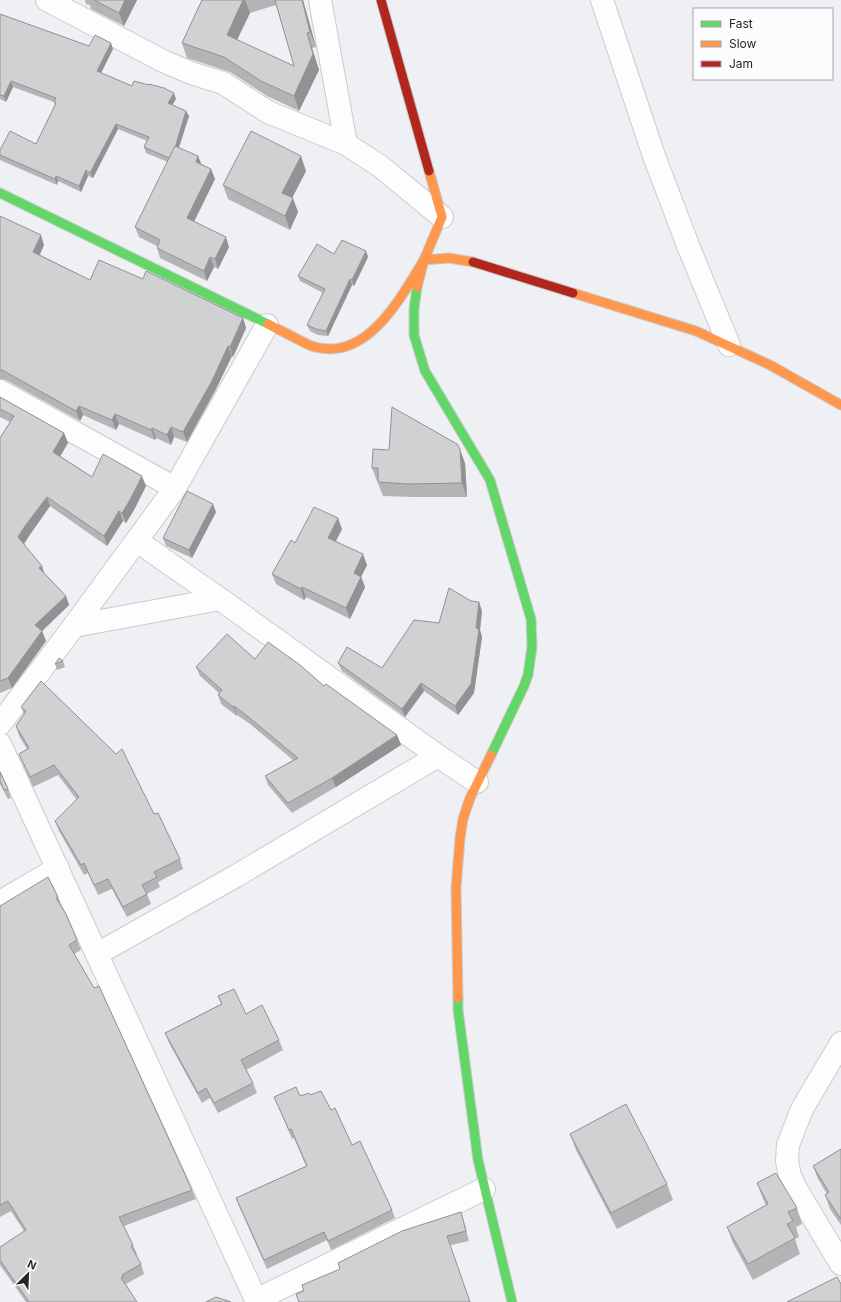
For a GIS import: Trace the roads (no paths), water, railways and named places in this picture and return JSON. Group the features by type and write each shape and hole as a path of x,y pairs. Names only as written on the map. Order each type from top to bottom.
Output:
{"street":[{"path":"47,0 163,61 191,73 223,83 268,112 346,144 380,166 442,217"},
{"path":"320,0 346,144"},
{"path":"381,0 442,217 424,260 417,288 414,309 414,335 425,371 490,480 531,619 532,647 528,675 467,805 460,838 456,888 456,953 459,1018 474,1130 484,1189 512,1302"},
{"path":"602,0 654,156 689,248 729,345"},
{"path":"0,194 314,347 333,350 356,344 377,326 394,305 424,260 453,258 474,262 696,331 729,345 841,405"},
{"path":"0,724 175,488 267,325"},
{"path":"0,392 175,488"},
{"path":"137,541 438,756 477,782"},
{"path":"74,626 220,599"},
{"path":"0,744 257,1301 484,1189"},
{"path":"97,954 236,876 438,756"},
{"path":"0,902 58,868"},
{"path":"841,1043 799,1114 788,1145 788,1161 790,1176 795,1187 841,1264"}]}
